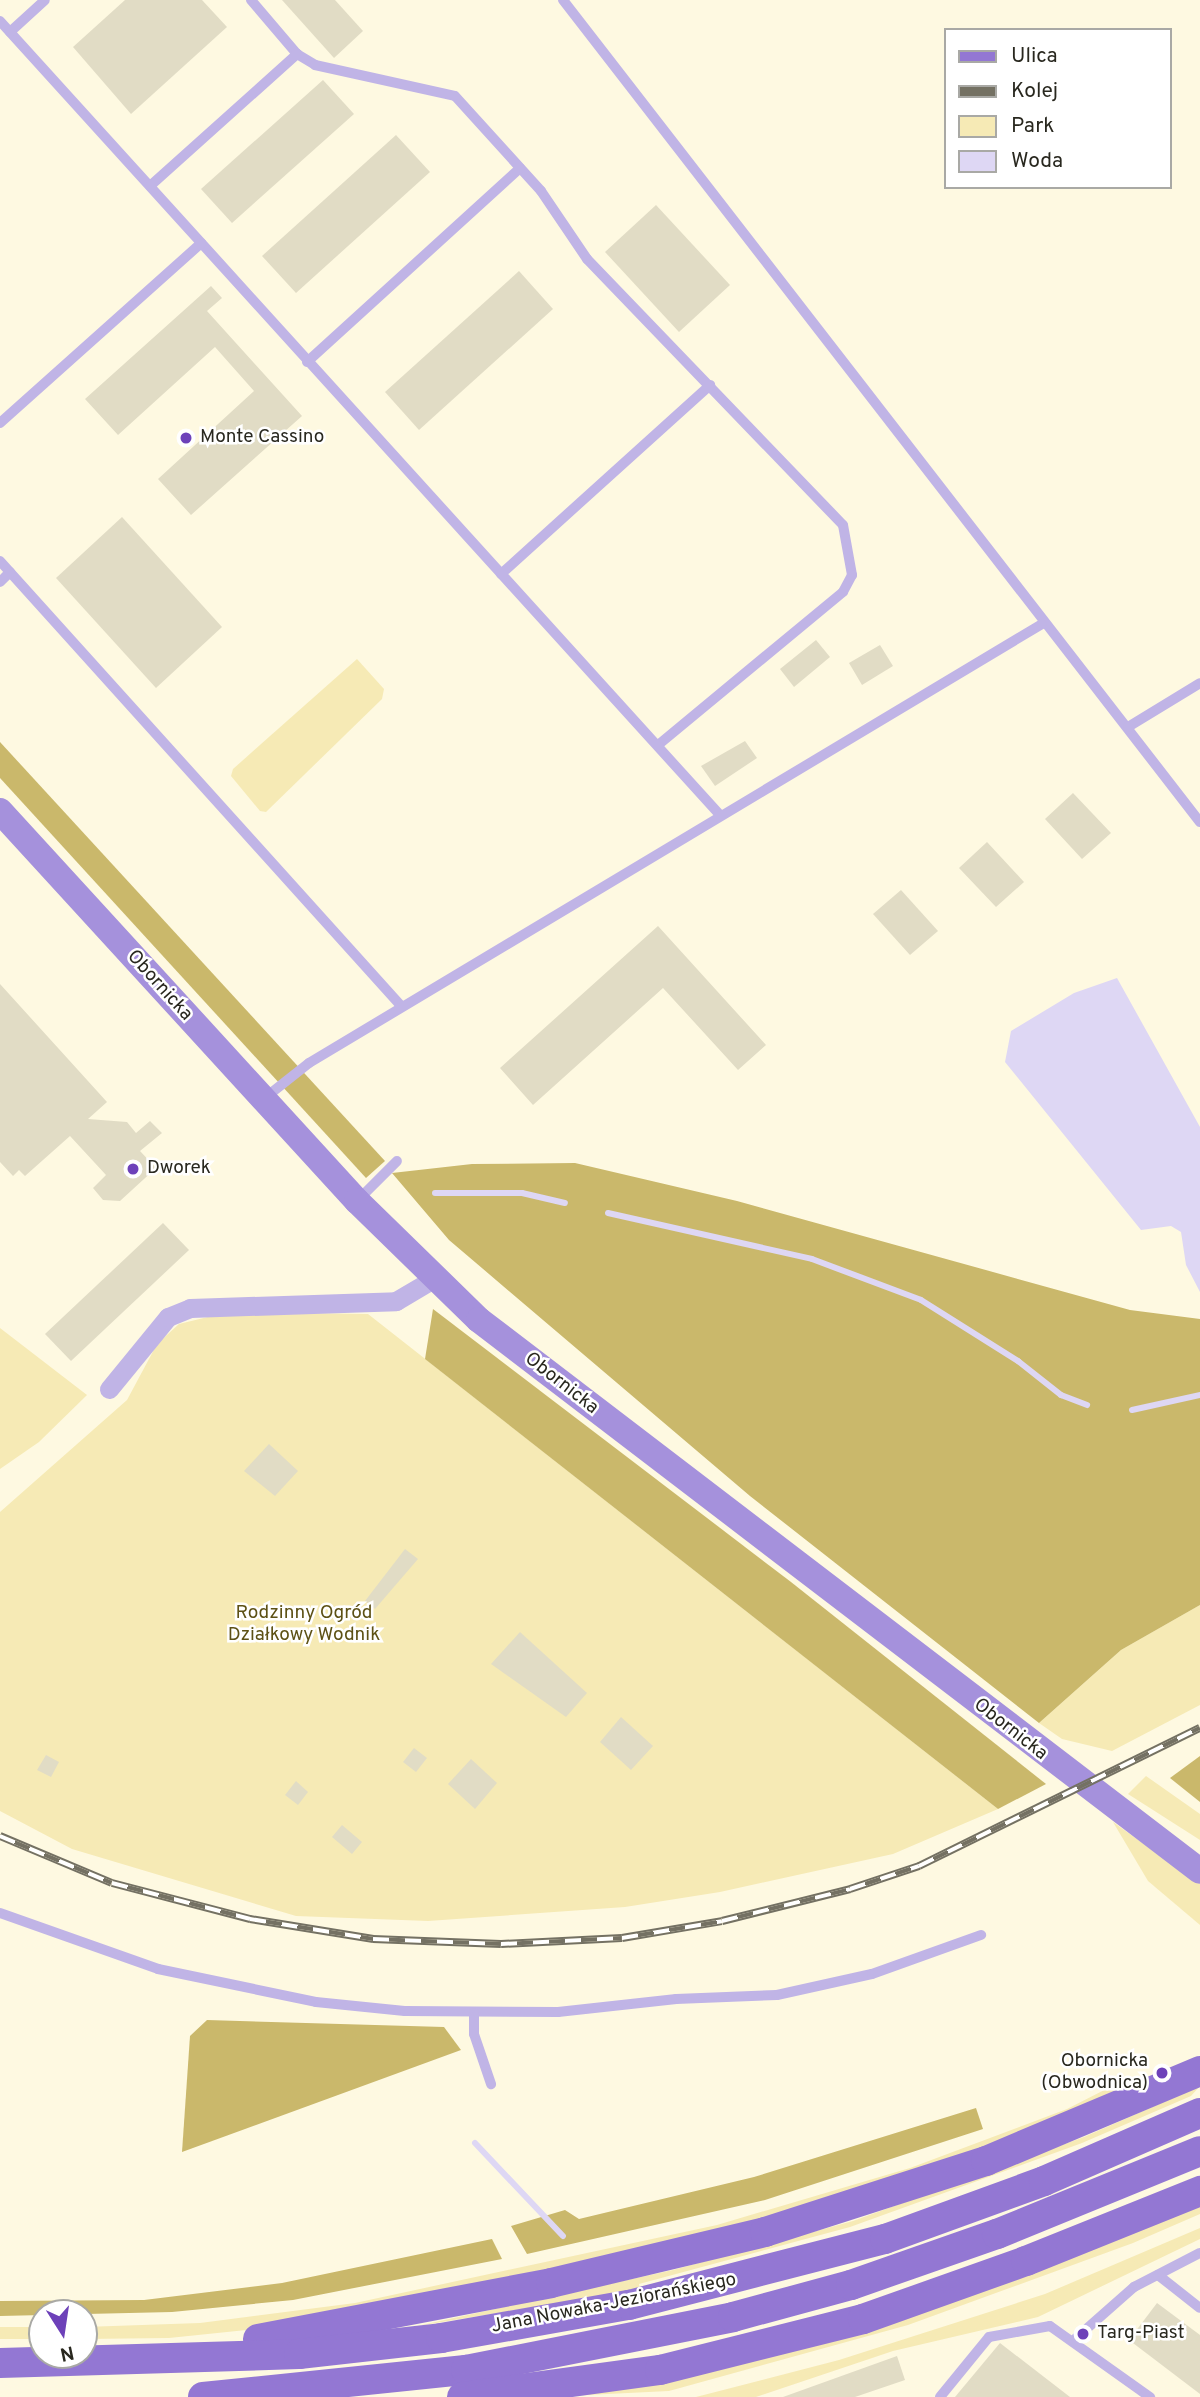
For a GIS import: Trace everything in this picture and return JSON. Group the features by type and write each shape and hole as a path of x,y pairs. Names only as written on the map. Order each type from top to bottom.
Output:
{"main road":[{"name":"Obornicka","path":"0,811 262,1099 433,1279 578,1397 1200,1871"},
{"path":"149,2362 551,2283 765,2232 964,2169 1200,2071"},
{"name":"Jana Nowaka-Jeziorańskiego","path":"0,2363 149,2362 299,2354 441,2338 703,2288 885,2239 1044,2181 1200,2113"},
{"name":"Jana Nowaka-Jeziorańskiego","path":"202,2397 466,2370 733,2317 851,2285 998,2234 1200,2151"},
{"path":"462,2397 660,2370 863,2319 1027,2262 1200,2191"}],"street":[{"path":"109,1388 168,1317 190,1308 396,1301 433,1279"}],"lane":[{"path":"10,32 45,0"},
{"path":"251,0 297,54 335,71 455,96 520,168 587,259 843,525 852,575 843,592 657,745"},
{"path":"563,0 903,436 1042,624 1128,727 1200,822"},
{"path":"0,21 719,814"},
{"path":"150,186 297,54"},
{"path":"307,362 520,168"},
{"path":"0,422 201,243"},
{"path":"500,574 710,385"},
{"path":"0,561 401,1007"},
{"path":"0,582 10,572"},
{"path":"262,1099 298,1070 401,1007 719,814 1042,624"},
{"path":"1128,727 1200,683"},
{"path":"357,1201 397,1161"},
{"path":"0,1913 146,1965 232,1986 329,2003 474,2013 558,2012 676,1998 777,1995 872,1974 981,1935"},
{"path":"474,2013 474,2034 491,2084"},
{"path":"1075,2339 1134,2287 1200,2253"},
{"path":"1158,2275 1200,2308"},
{"path":"940,2397 989,2337 1050,2326 1075,2339 1150,2397"}],"green space":[{"path":"357,659 384,689 382,699 266,812 260,811 231,776 233,769"},
{"name":"Rodzinny Ogród Działkowy Wodnik","path":"220,1314 368,1314 998,1809 893,1854 720,1892 625,1907 428,1921 296,1916 72,1849 0,1811 0,1512 127,1400 157,1344 179,1324"},
{"path":"0,1328 87,1395 39,1442 0,1469"},
{"path":"1200,1605 1200,1705 1112,1751 1062,1739 1039,1723 1121,1650"},
{"path":"1146,1776 1200,1814 1200,1840 1128,1794"},
{"path":"1113,1822 1200,1884 1200,1925 1148,1881"},
{"path":"1120,2082 1125,2089 1098,2108 806,2213 305,2324 169,2338 98,2339 98,2327 200,2323 355,2303 717,2225 910,2168 1067,2109"},
{"path":"1200,2086 1191,2096 1082,2143 850,2227 639,2284 640,2290 417,2326 673,2270 853,2221 1084,2137"},
{"path":"1200,2201 1200,2214 1133,2243 908,2325 669,2391 546,2397 628,2385"},
{"path":"1200,2228 1200,2239 1038,2317 893,2351 756,2397 696,2397 839,2360 1045,2294"},
{"path":"0,2327 28,2327 28,2339 0,2339"}],"shaded area":[{"path":"0,742 385,1161 366,1178 0,778"},
{"path":"575,1163 737,1201 1130,1310 1200,1319 1200,1605 1121,1650 1039,1723 750,1496 449,1240 392,1173 472,1164"},
{"path":"433,1309 791,1582 1046,1784 998,1809 425,1359"},
{"path":"1200,1756 1200,1802 1170,1778"},
{"path":"207,2020 444,2027 461,2050 182,2152 190,2036"},
{"path":"976,2108 983,2129 765,2200 527,2254 511,2226 565,2210 579,2219 754,2177"},
{"path":"492,2239 502,2259 293,2300 172,2312 98,2314 98,2300 144,2300 282,2283"},
{"path":"0,2301 28,2301 28,2315 0,2316"}],"water":[{"path":"1117,978 1200,1127 1200,1292 1186,1265 1181,1232 1171,1226 1141,1230 1005,1062 1011,1031 1074,993"}],"building":[{"path":"125,0 202,0 227,27 131,114 73,47"},
{"path":"282,0 335,0 363,31 334,58"},
{"path":"323,80 354,114 232,223 201,189"},
{"path":"396,135 430,172 296,293 262,256"},
{"path":"656,205 730,285 679,332 605,252"},
{"path":"519,271 553,309 419,430 385,392"},
{"path":"211,286 222,298 207,311 302,416 191,515 158,479 254,391 215,347 118,435 85,399"},
{"path":"122,517 222,627 156,688 56,578"},
{"path":"816,640 830,657 794,687 780,669"},
{"path":"880,645 893,666 862,685 849,663"},
{"path":"745,741 757,758 715,786 701,766"},
{"path":"1073,793 1111,833 1082,859 1045,819"},
{"path":"987,842 1024,882 996,907 959,868"},
{"path":"901,890 938,931 910,955 873,914"},
{"path":"658,926 766,1045 738,1070 663,988 533,1105 500,1068"},
{"path":"0,984 107,1102 88,1119 127,1122 136,1133 150,1121 162,1133 140,1151 156,1168 120,1201 103,1200 93,1188 106,1175 70,1136 25,1176 19,1170 13,1176 0,1162"},
{"path":"163,1223 189,1250 71,1361 45,1334"},
{"path":"269,1444 298,1471 275,1496 244,1471"},
{"path":"405,1549 418,1559 375,1609 365,1601"},
{"path":"520,1632 587,1693 566,1717 491,1664"},
{"path":"621,1717 653,1746 631,1770 600,1742"},
{"path":"414,1748 427,1758 416,1772 403,1762"},
{"path":"46,1755 59,1762 51,1777 37,1770"},
{"path":"471,1759 497,1783 475,1809 448,1784"},
{"path":"296,1781 308,1792 298,1805 285,1795"},
{"path":"342,1825 362,1842 352,1854 332,1837"},
{"path":"1157,2303 1200,2335 1200,2394 1129,2340"},
{"path":"1000,2343 1070,2397 955,2397"},
{"path":"897,2356 905,2380 855,2397 783,2397"}],"waterway":[{"path":"435,1193 522,1193 565,1203"},
{"path":"608,1213 812,1259 921,1300 1018,1361 1061,1395 1087,1405"},
{"path":"1132,1410 1200,1395"},
{"path":"475,2143 563,2236"}],"railway":[{"path":"0,1836 112,1883 250,1919 373,1939 501,1944 622,1938 722,1921 850,1889 919,1866 1200,1728"}],"place":[{"name":"Monte Cassino","path":"186,438"},
{"name":"Dworek","path":"133,1169"},
{"name":"Obornicka (Obwodnica)","path":"1162,2073"},
{"name":"Targ-Piast","path":"1083,2334"}]}
